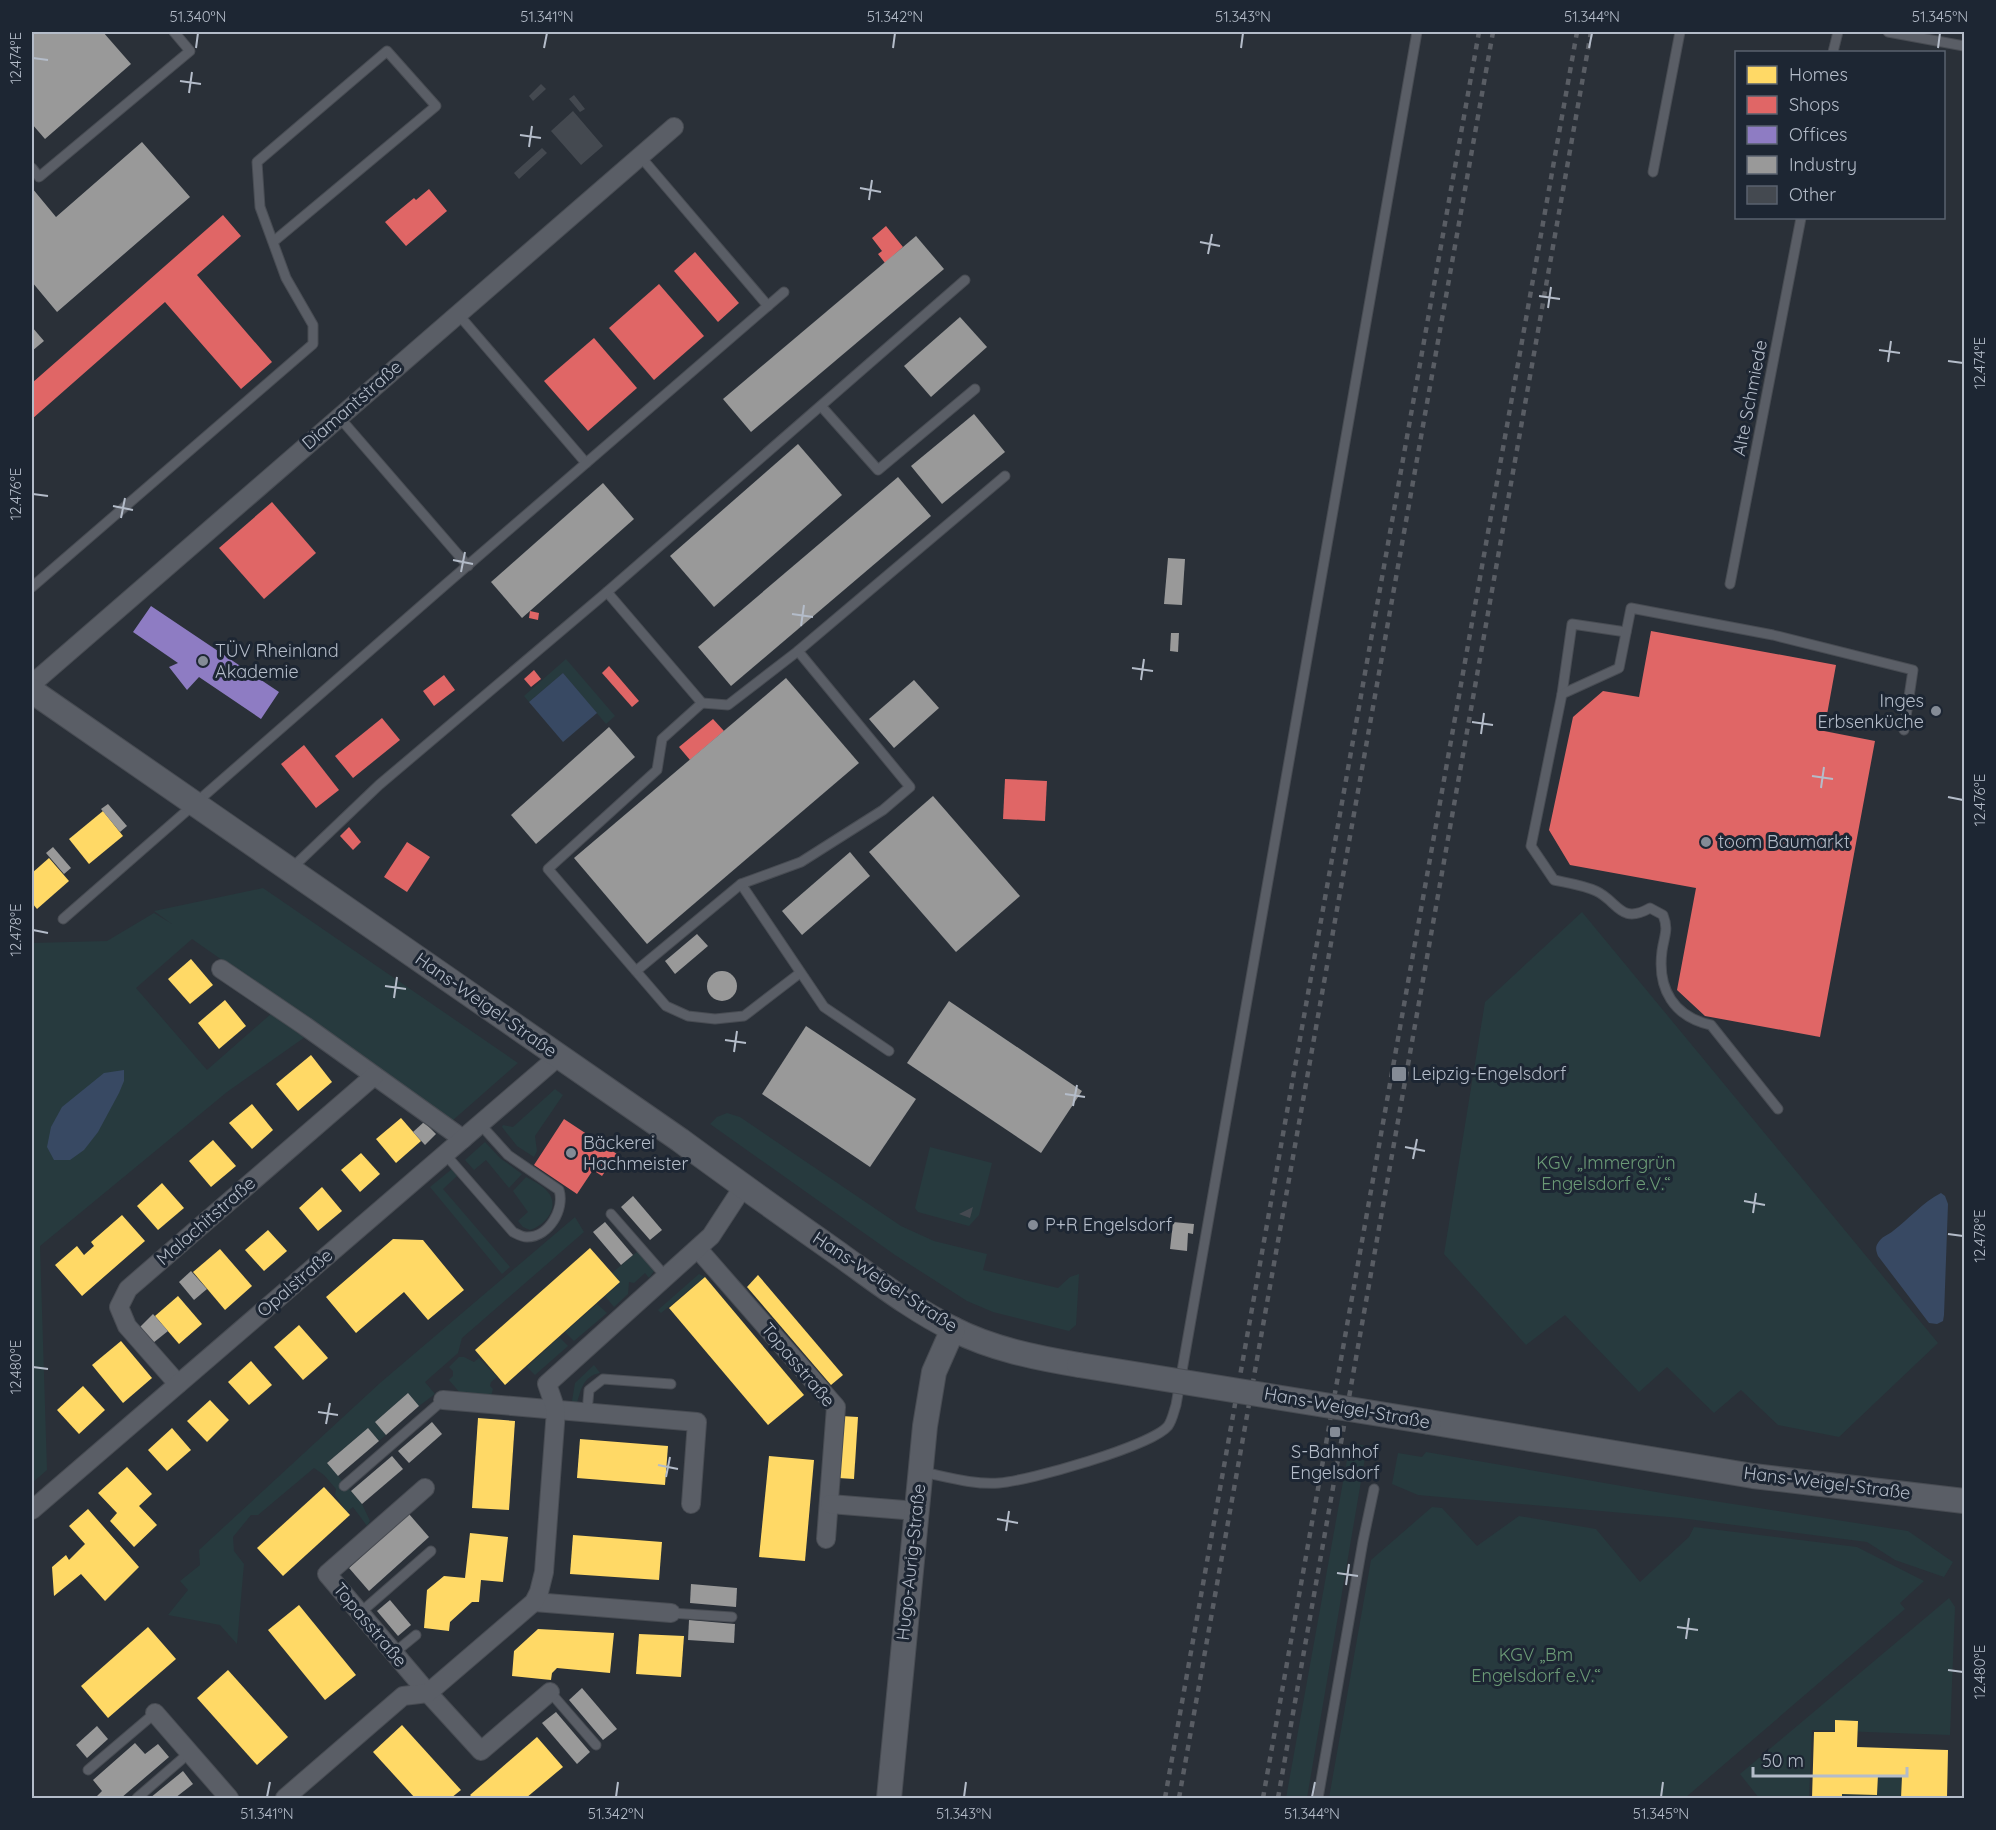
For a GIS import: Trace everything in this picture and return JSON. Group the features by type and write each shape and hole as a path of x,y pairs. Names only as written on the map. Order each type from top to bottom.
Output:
{"street":[{"name":"Diamantstraße","path":"32,684 674,127"},
{"name":"Hans-Weigel-Straße","path":"32,691 680,1140 902,1298 953,1329 1010,1350 1080,1365 1753,1476 1965,1501"},
{"path":"221,969 463,1139"},
{"name":"Opalstraße","path":"32,1510 559,1056"},
{"name":"Malachitstraße","path":"178,1384 127,1326 120,1307 128,1289 374,1076"},
{"path":"671,1613 534,1602 544,1572 556,1410 547,1384 711,1236 743,1187"},
{"name":"Topasstraße","path":"698,1249 836,1407 826,1539"},
{"name":"Hugo-Aurig-Straße","path":"889,1798 925,1425 934,1372 953,1329"},
{"path":"443,1400 697,1422 691,1504"},
{"name":"Topasstraße","path":"425,1488 327,1574 428,1693 481,1751 550,1692"},
{"path":"830,1504 917,1511"},
{"name":"Topasstraße","path":"285,1798 403,1696 428,1693 534,1602"},
{"path":"154,1713 229,1798"}],"lane":[{"path":"32,168 39,177 190,51 174,32"},
{"path":"920,1472 981,1483 1000,1483 1052,1472 1148,1440 1168,1426 1176,1405 1417,32"},
{"path":"1653,172 1680,32"},
{"path":"1833,51 1838,32"},
{"path":"1888,32 1965,46"},
{"path":"32,587 312,344 313,325 286,278 260,207 257,162 387,51 436,106 273,242"},
{"path":"640,156 768,306"},
{"name":"Alte Schmiede","path":"1730,584 1801,219"},
{"path":"290,869 379,785 606,592 965,280"},
{"path":"63,919 784,292"},
{"path":"458,314 586,463"},
{"path":"821,406 878,470 975,389"},
{"path":"339,417 468,566"},
{"path":"606,592 702,703 728,705 798,651 1005,476"},
{"path":"1562,694 1619,668 1631,608 1773,635 1913,670 1904,730"},
{"path":"1626,632 1572,624 1562,694 1531,846 1554,880 1589,888 1610,900 1618,910 1629,914 1650,908 1663,915 1668,926 1662,952 1662,972 1666,993 1679,1011 1698,1022 1712,1025 1778,1109"},
{"path":"636,971 741,884 801,862 884,810 910,787 798,651"},
{"path":"702,703 662,739 657,770 548,869 666,1006 688,1016 715,1019 744,1016 800,973"},
{"path":"741,884 824,1007 889,1051"},
{"path":"445,1154 513,1232 525,1237 535,1236 550,1227 560,1210 559,1190 508,1155 480,1125"},
{"path":"611,1214 666,1277"},
{"path":"587,1412 589,1390 603,1379 671,1384"},
{"path":"344,1486 443,1400"},
{"path":"1318,1798 1374,1489"},
{"path":"360,1613 431,1551"},
{"path":"671,1613 732,1617"},
{"path":"394,1653 416,1635"},
{"path":"550,1692 596,1745"},
{"path":"88,1770 154,1713"},
{"path":"137,1798 189,1753"}],"green space":[{"path":"566,659 615,716 606,724 563,673 529,702 524,696"},
{"path":"263,888 518,1063 452,1121 192,939 136,988 207,1070 272,1013 305,1037 227,1092 40,1246 47,1470 32,1483 32,943 107,941 154,913 172,924 154,911"},
{"name":"KGV „Immergrün Engelsdorf e.V.“","path":"1582,912 1938,1343 1839,1437 1778,1425 1741,1390 1714,1413 1667,1367 1639,1392 1565,1315 1526,1345 1444,1254 1485,1002"},
{"path":"555,1089 563,1095 535,1136 537,1151 534,1157 517,1146 502,1127 503,1125 513,1127"},
{"path":"727,1113 740,1117 901,1226 934,1241 987,1254 983,1270 1058,1288 1070,1277 1079,1274 1076,1325 1069,1331 993,1312 967,1301 895,1255 710,1124 717,1117"},
{"path":"485,1142 500,1158 522,1174 509,1188 486,1160 474,1170 465,1160"},
{"path":"930,1147 992,1163 979,1215 969,1226 918,1212 915,1208"},
{"path":"452,1169 457,1176 443,1189 510,1267 502,1274 430,1187"},
{"path":"526,1177 545,1189 552,1203 552,1209 546,1219 530,1230 518,1221 528,1212 513,1191"},
{"path":"575,1217 584,1232 462,1338 458,1353 425,1382 435,1394 419,1406 408,1393 375,1422 386,1435 379,1441 368,1428 327,1463 362,1504 370,1521 367,1526 353,1507 347,1512 335,1495 336,1489 324,1475 314,1468 258,1515 251,1515 233,1537 234,1551 244,1564 237,1644 220,1625 168,1615 188,1590 180,1581 200,1565 199,1550 380,1383"},
{"path":"638,1251 654,1271 649,1278 645,1273 634,1283 629,1282 628,1294 614,1307 605,1296 620,1283 612,1273"},
{"path":"699,1274 705,1277 661,1313 658,1310"},
{"path":"597,1304 607,1313 574,1341 565,1332"},
{"path":"559,1337 568,1346 535,1375 527,1367"},
{"path":"459,1357 474,1362 479,1358 497,1377 491,1382 490,1386 493,1389 491,1396 461,1394 449,1380 453,1376 453,1371 449,1367"},
{"path":"594,1365 600,1373 586,1380 575,1404 572,1401 575,1383"},
{"path":"1350,1443 1367,1446 1307,1798 1286,1798"},
{"path":"1426,1452 1662,1493 1908,1531 1953,1562 1944,1577 1895,1560 1867,1542 1680,1518 1418,1495 1392,1484 1398,1453 1422,1457"},
{"name":"KGV „Bm Engelsdorf e.V.“","path":"1432,1507 1442,1508 1477,1546 1519,1516 1596,1529 1640,1582 1689,1537 1694,1527 1857,1547 1924,1581 1900,1603 1905,1609 1685,1798 1329,1798 1371,1560"},
{"path":"1949,1598 1955,1607 1950,1735 1812,1730 1809,1798 1759,1798 1740,1774"},
{"path":"1878,1775 1902,1776 1901,1798 1842,1798 1842,1794 1877,1795"}],"water":[{"path":"563,673 597,713 563,742 529,702"},
{"path":"124,1070 124,1081 119,1093 98,1132 84,1150 70,1160 54,1160 47,1147 51,1127 62,1107 104,1073"},
{"path":"1941,1193 1948,1204 1944,1315 1943,1321 1937,1324 1929,1323 1878,1256 1876,1248 1881,1239"}],"building: Homes":[{"path":"103,811 123,836 89,864 69,839"},
{"path":"49,858 69,881 37,909 32,903 32,873"},
{"path":"191,959 213,985 190,1004 168,979"},
{"path":"225,1000 246,1026 219,1049 198,1023"},
{"path":"311,1055 332,1082 298,1111 276,1084"},
{"path":"252,1104 273,1130 252,1149 229,1123"},
{"path":"401,1118 421,1141 396,1163 376,1139"},
{"path":"213,1140 236,1166 211,1187 189,1161"},
{"path":"361,1153 380,1174 360,1192 341,1170"},
{"path":"162,1183 184,1208 158,1230 137,1206"},
{"path":"322,1187 342,1211 318,1231 299,1208"},
{"path":"122,1215 145,1241 82,1296 55,1265 77,1246 84,1255 94,1246 91,1242"},
{"path":"268,1230 287,1251 264,1271 245,1250"},
{"path":"393,1239 423,1240 464,1290 428,1320 404,1292 356,1333 326,1297"},
{"path":"590,1248 620,1282 505,1385 475,1350"},
{"path":"220,1249 252,1286 225,1310 193,1272"},
{"path":"758,1275 843,1375 831,1385 747,1287"},
{"path":"705,1277 804,1395 768,1425 669,1308"},
{"path":"178,1296 202,1324 179,1344 155,1316"},
{"path":"299,1325 328,1358 303,1380 274,1347"},
{"path":"121,1341 152,1378 123,1403 92,1365"},
{"path":"251,1361 272,1385 249,1405 228,1382"},
{"path":"83,1386 105,1410 79,1434 57,1410"},
{"path":"210,1400 229,1420 207,1442 187,1421"},
{"path":"841,1416 858,1417 854,1479 838,1478"},
{"path":"478,1418 515,1421 509,1510 472,1508"},
{"path":"172,1428 191,1450 167,1471 148,1450"},
{"path":"580,1439 668,1446 665,1485 577,1478"},
{"path":"769,1456 814,1460 805,1561 759,1557"},
{"path":"127,1467 152,1494 139,1506 157,1525 134,1547 110,1521 117,1513 98,1493"},
{"path":"324,1487 350,1515 283,1576 257,1548"},
{"path":"88,1509 139,1567 105,1601 81,1574 54,1596 52,1567 66,1555 69,1560 85,1544 69,1526"},
{"path":"470,1533 508,1537 503,1582 481,1580 479,1602 472,1602 450,1622 449,1631 424,1628 427,1590 444,1576 465,1578"},
{"path":"573,1535 662,1542 659,1580 570,1574"},
{"path":"299,1605 356,1675 325,1700 268,1630"},
{"path":"148,1627 176,1659 108,1718 81,1686"},
{"path":"538,1629 614,1633 610,1673 557,1668 552,1673 551,1680 512,1676 514,1651"},
{"path":"639,1634 684,1636 681,1677 636,1674"},
{"path":"228,1670 288,1737 257,1765 197,1698"},
{"path":"1835,1720 1858,1721 1857,1747 1948,1750 1947,1798 1901,1798 1902,1776 1878,1775 1877,1795 1842,1794 1842,1798 1812,1798 1814,1732 1835,1732"},
{"path":"402,1725 461,1790 451,1798 415,1798 373,1752"},
{"path":"537,1737 563,1767 526,1798 473,1798 470,1795"}],"building: Shops":[{"path":"429,189 447,211 406,246 385,222 414,198 416,200"},
{"path":"223,215 241,236 197,275 272,362 241,389 165,302 32,419 32,383"},
{"path":"886,226 903,247 885,263 878,254 882,251 872,238"},
{"path":"695,252 739,303 718,322 674,271"},
{"path":"659,284 704,336 654,380 609,328"},
{"path":"594,338 637,388 588,431 544,381"},
{"path":"272,502 316,553 264,599 219,548"},
{"path":"530,611 539,613 538,620 529,618"},
{"name":"toom Baumarkt","path":"1651,631 1836,665 1824,731 1875,741 1820,1037 1705,1016 1677,990 1696,888 1570,865 1549,830 1573,717 1603,691 1639,697"},
{"path":"609,666 639,701 632,707 602,673"},
{"path":"534,670 541,679 531,687 524,679"},
{"path":"444,675 455,690 434,706 423,691"},
{"path":"382,718 400,740 353,778 335,756"},
{"path":"713,719 724,731 690,760 679,747"},
{"path":"304,745 339,790 316,808 281,764"},
{"path":"1005,779 1047,781 1045,821 1003,819"},
{"path":"349,827 361,842 353,850 340,836"},
{"path":"407,842 430,857 407,892 384,877"},
{"path":"564,1119 617,1154 602,1176 593,1170 577,1194 534,1165"}],"building: Offices":[{"path":"151,606 279,692 261,719 199,677 187,690 169,667 178,663 133,632"}],"building: Industry":[{"path":"32,32 103,32 131,64 45,139 32,124"},
{"path":"142,142 190,197 57,312 32,282 32,188 56,217"},
{"path":"916,236 944,269 751,432 723,399"},
{"path":"960,317 987,347 931,397 904,366"},
{"path":"32,327 44,341 32,351"},
{"path":"974,414 1005,452 942,504 911,466"},
{"path":"798,444 842,495 714,607 670,556"},
{"path":"898,477 931,516 731,686 698,647"},
{"path":"603,483 634,519 522,618 491,582"},
{"path":"1168,558 1185,559 1182,605 1164,604"},
{"path":"1171,633 1179,633 1178,652 1170,651"},
{"path":"786,678 859,763 647,944 574,858"},
{"path":"914,680 939,708 894,748 869,719"},
{"path":"609,727 635,757 536,844 511,815"},
{"path":"933,796 1020,896 956,952 869,852"},
{"path":"108,804 127,826 120,832 101,809"},
{"path":"53,847 71,868 64,874 46,853"},
{"path":"850,852 870,876 802,935 782,911"},
{"path":"697,934 708,946 675,974 665,961"},
{"path":"722,971 733,975 737,986 733,997 722,1001 711,997 707,986 711,975"},
{"path":"949,1001 1082,1091 1041,1153 907,1063"},
{"path":"806,1026 916,1099 870,1167 762,1094"},
{"path":"424,1122 436,1134 425,1145 413,1132"},
{"path":"633,1196 662,1230 650,1240 621,1207"},
{"path":"605,1222 633,1255 621,1265 593,1232"},
{"path":"1173,1222 1194,1224 1193,1234 1188,1233 1187,1251 1170,1249"},
{"path":"191,1271 207,1289 194,1300 179,1282"},
{"path":"153,1314 168,1331 153,1343 140,1327"},
{"path":"408,1393 419,1406 386,1435 375,1422"},
{"path":"432,1422 442,1434 409,1463 398,1451"},
{"path":"368,1428 379,1441 338,1476 327,1463"},
{"path":"392,1456 403,1469 362,1504 351,1491"},
{"path":"409,1514 429,1537 369,1591 349,1568"},
{"path":"691,1584 737,1588 736,1607 690,1603"},
{"path":"390,1600 411,1625 398,1636 377,1611"},
{"path":"689,1620 735,1624 734,1643 688,1640"},
{"path":"582,1688 617,1729 603,1740 569,1700"},
{"path":"556,1712 590,1752 577,1764 542,1723"},
{"path":"97,1726 108,1739 87,1758 76,1745"},
{"path":"135,1743 145,1754 158,1744 169,1757 121,1798 96,1797 102,1791 93,1780"},
{"path":"183,1771 193,1784 175,1798 150,1798"}],"building: Other":[{"path":"541,84 546,89 533,101 529,96"},
{"path":"574,95 585,109 580,112 569,99"},
{"path":"573,111 603,146 581,165 551,131"},
{"path":"542,148 547,153 519,179 514,173"},
{"path":"973,1207 970,1218 959,1214"}],"railway":[{"path":"1165,1798 1479,32"},
{"path":"1179,1798 1493,32"},
{"path":"1263,1798 1577,32"},
{"path":"1278,1798 1591,32"}],"place":[{"name":"TÜV Rheinland Akademie","path":"203,661"},
{"name":"Inges Erbsenküche","path":"1936,711"},
{"name":"toom Baumarkt","path":"1706,842"},
{"name":"Leipzig-Engelsdorf","path":"1399,1074"},
{"name":"Bäckerei Hachmeister","path":"571,1153"},
{"name":"P+R Engelsdorf","path":"1033,1225"},
{"name":"S-Bahnhof Engelsdorf","path":"1335,1432"}]}
